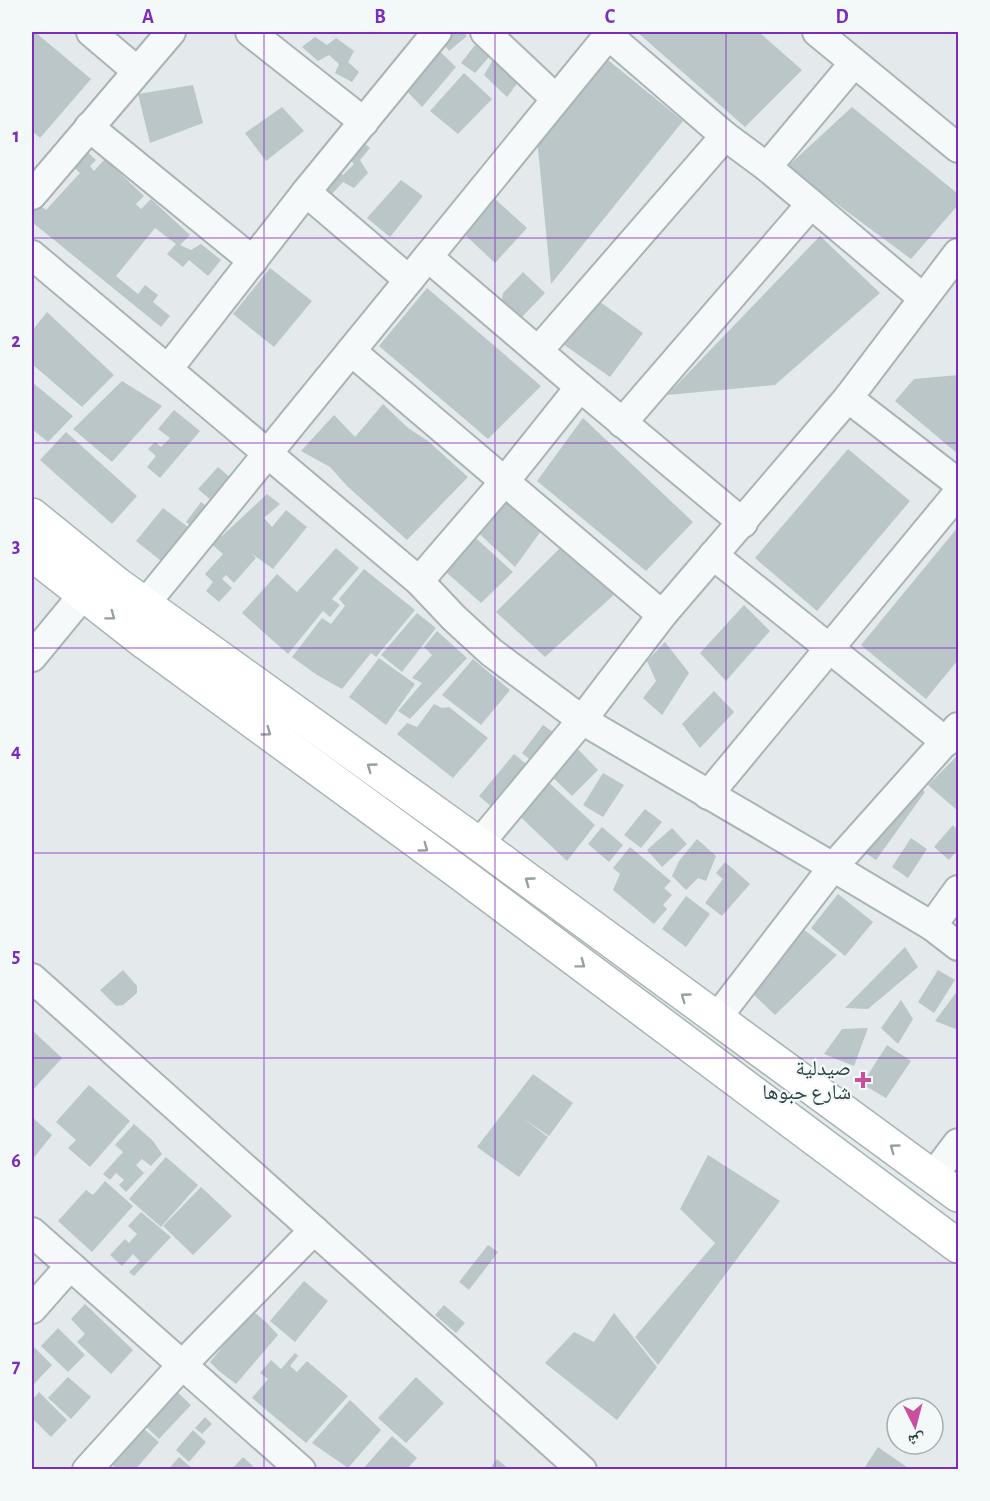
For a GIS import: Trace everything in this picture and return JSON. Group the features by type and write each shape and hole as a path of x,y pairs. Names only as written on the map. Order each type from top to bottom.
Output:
{"main road":[{"path":"32,515 145,604 479,844 958,1195"},
{"path":"32,554 83,595 958,1246"}],"street":[{"path":"91,32 137,71"},
{"path":"32,195 171,32"},
{"path":"250,32 364,122"},
{"path":"168,369 306,192 437,32"},
{"path":"485,32 556,99"},
{"path":"816,32 958,148"},
{"path":"145,604 610,33 725,136 767,167 923,298"},
{"path":"767,167 854,63"},
{"path":"89,127 253,261"},
{"path":"538,351 725,136"},
{"path":"306,192 409,280"},
{"path":"622,423 811,204"},
{"path":"479,844 582,720 662,615 848,398 958,253"},
{"path":"32,255 419,581 491,652 582,720 932,926 958,946"},
{"path":"428,256 579,387 743,523"},
{"path":"351,351 662,615"},
{"path":"419,581 504,481 579,387"},
{"path":"848,398 958,483"},
{"path":"708,795 958,493"},
{"path":"713,555 831,649 952,734 833,867 716,1019"},
{"path":"32,657 83,595"},
{"path":"932,926 958,891"},
{"path":"32,978 582,1470"},
{"path":"933,1176 958,1143"},
{"path":"87,1470 183,1364 314,1230"},
{"path":"32,1232 301,1470"},
{"path":"32,1309 70,1266"}],"building":[{"path":"32,32 35,32 91,79 40,138 32,131"},
{"path":"447,32 463,32 467,36 449,51 440,39"},
{"path":"637,32 759,32 802,70 745,127"},
{"path":"315,37 327,45 336,38 354,51 348,62 359,72 352,82 335,73 339,64 329,55 318,61 302,47"},
{"path":"475,45 489,57 475,73 461,63"},
{"path":"434,46 456,67 422,107 403,87"},
{"path":"494,58 519,81 507,97 484,75"},
{"path":"608,60 683,121 551,284 537,138"},
{"path":"464,73 492,99 458,134 430,111"},
{"path":"193,85 203,123 150,143 138,94"},
{"path":"282,107 304,131 266,161 245,133"},
{"path":"852,107 958,194 958,205 911,259 787,167"},
{"path":"358,138 370,148 360,160 368,173 354,188 343,182 332,194 322,185 335,165 343,175 354,164 346,155"},
{"path":"81,146 96,160 90,166 94,171 105,159 144,196 136,204 141,209 151,199 190,235 180,245 191,250 201,244 221,260 208,276 189,260 183,267 167,254 176,244 155,228 116,276 138,294 145,285 158,295 153,302 170,316 161,327 32,222 32,207 36,202 46,210 80,173 67,161"},
{"path":"401,180 423,196 390,237 367,218"},
{"path":"495,199 527,228 495,263 463,233"},
{"path":"820,236 880,293 775,385 667,395"},
{"path":"270,268 312,301 274,347 233,314"},
{"path":"523,272 545,293 518,321 501,305 503,293"},
{"path":"427,288 541,386 488,439 379,346"},
{"path":"596,299 643,333 610,377 563,344"},
{"path":"47,312 114,375 82,407 32,364 32,331"},
{"path":"958,375 958,454 895,401 914,379"},
{"path":"122,381 162,406 112,462 73,429"},
{"path":"32,382 73,416 48,442 32,429"},
{"path":"383,404 408,428 428,441 468,477 407,540 347,486 330,467 301,451 334,415 355,437"},
{"path":"174,410 200,431 160,478 147,467 156,456 148,449 155,442 161,447 170,438 158,429"},
{"path":"583,418 693,522 646,571 537,481"},
{"path":"66,432 137,496 112,524 40,460"},
{"path":"848,449 910,501 817,611 755,558"},
{"path":"218,467 239,485 219,507 198,489"},
{"path":"267,494 280,504 264,518 272,527 286,510 307,527 273,569 251,553 256,558 234,583 226,575 222,579 232,588 219,602 206,591 213,582 205,574 223,554 201,535 222,512 233,522 225,531 220,528 217,532 222,536"},
{"path":"500,495 541,531 515,567 471,526"},
{"path":"201,502 216,513 200,533 186,522"},
{"path":"163,508 197,534 170,568 136,541"},
{"path":"958,527 958,660 926,699 861,645"},
{"path":"468,531 513,572 481,603 438,565"},
{"path":"572,536 616,593 545,657 496,612"},
{"path":"336,548 359,568 332,599 340,605 330,617 323,611 288,654 242,613 277,574 297,592"},
{"path":"364,569 415,610 376,657 371,653 342,689 292,657 322,618 331,624 345,606 339,599"},
{"path":"744,605 770,631 726,681 700,653"},
{"path":"417,613 436,628 402,672 381,655"},
{"path":"437,631 467,658 410,719 398,711 422,683 412,678 432,655 424,647"},
{"path":"665,642 689,673 662,715 643,698 656,681 647,661"},
{"path":"379,658 415,684 386,725 349,697"},
{"path":"473,659 510,690 481,725 442,695"},
{"path":"714,691 734,712 700,748 682,724"},
{"path":"434,704 442,708 449,707 488,738 453,778 397,734 407,723 417,727"},
{"path":"543,725 560,737 538,766 522,753"},
{"path":"571,742 598,770 572,796 544,769"},
{"path":"514,754 536,772 500,814 479,796"},
{"path":"958,755 958,811 928,785"},
{"path":"603,773 624,785 603,817 583,805"},
{"path":"906,778 925,792 876,860 858,848"},
{"path":"546,780 595,825 567,861 510,807"},
{"path":"645,809 662,822 641,848 624,835"},
{"path":"953,825 958,830 958,849 949,860 934,847"},
{"path":"602,827 623,845 609,862 588,844"},
{"path":"672,828 687,844 662,867 647,850"},
{"path":"911,838 927,849 908,878 892,867"},
{"path":"697,839 716,856 706,881 698,878 686,890 672,876 679,861"},
{"path":"630,847 671,881 664,888 672,895 663,905 667,909 654,924 613,890 620,874 613,868"},
{"path":"725,862 750,884 722,916 705,903 723,879 716,873"},
{"path":"838,894 873,922 845,956 811,928"},
{"path":"686,896 710,914 686,947 662,929"},
{"path":"803,929 837,955 775,1015 754,995"},
{"path":"905,947 918,967 868,1009 845,1008"},
{"path":"123,970 137,986 137,993 123,1005 116,1006 100,990"},
{"path":"938,970 955,980 934,1013 918,1002"},
{"path":"958,990 958,1030 935,1021"},
{"path":"901,1000 913,1019 898,1044 881,1028"},
{"path":"868,1028 854,1066 824,1054 842,1029"},
{"path":"32,1030 62,1058 32,1091"},
{"path":"887,1045 911,1061 886,1098 862,1084"},
{"path":"533,1074 573,1103 549,1136 524,1119 548,1137 519,1177 477,1147"},
{"path":"89,1085 130,1121 90,1167 68,1148 76,1140 56,1122"},
{"path":"32,1117 52,1135 32,1160"},
{"path":"134,1124 153,1141 162,1154 151,1166 142,1159 136,1165 144,1173 126,1192 119,1185 124,1180 116,1173 110,1180 103,1174 123,1152 115,1145"},
{"path":"708,1155 780,1201 658,1365 635,1337 715,1243 680,1209"},
{"path":"166,1157 198,1185 161,1227 129,1199"},
{"path":"105,1181 133,1206 92,1252 58,1221 86,1190 93,1195"},
{"path":"201,1187 232,1216 193,1255 163,1226"},
{"path":"141,1212 171,1237 134,1276 129,1272 140,1261 133,1254 122,1266 110,1255 125,1239 129,1243 137,1234 128,1226"},
{"path":"488,1245 498,1252 469,1290 459,1282"},
{"path":"304,1281 328,1301 295,1342 270,1321"},
{"path":"85,1304 133,1350 111,1374 77,1342 85,1334 71,1319"},
{"path":"444,1305 465,1323 456,1333 435,1315"},
{"path":"254,1312 278,1335 236,1384 210,1362"},
{"path":"614,1313 657,1367 617,1420 545,1363 574,1332 594,1342"},
{"path":"58,1328 85,1355 68,1372 41,1346"},
{"path":"32,1345 52,1365 34,1384 32,1381"},
{"path":"295,1353 298,1356 290,1366 297,1372 307,1361 348,1396 306,1443 252,1398 268,1379 260,1373 271,1360 281,1369"},
{"path":"68,1377 91,1397 71,1419 48,1398"},
{"path":"416,1377 444,1403 406,1443 378,1418"},
{"path":"174,1389 191,1405 159,1439 138,1419"},
{"path":"39,1392 67,1420 51,1437 32,1418 32,1400"},
{"path":"350,1400 381,1430 348,1468 312,1443"},
{"path":"205,1417 212,1424 202,1434 195,1428"},
{"path":"138,1424 159,1442 135,1470 118,1470 107,1460"},
{"path":"193,1430 206,1442 189,1462 176,1450"},
{"path":"392,1436 417,1458 406,1470 362,1470"},
{"path":"878,1447 885,1452 885,1456 891,1456 911,1470 863,1470"},
{"path":"179,1457 194,1470 168,1470"},
{"path":"243,1457 253,1466 249,1470 231,1470"},
{"path":"497,1459 510,1470 489,1470"}],"place":[{"name":"صيدلية شارع حبوها","path":"863,1080"}]}
